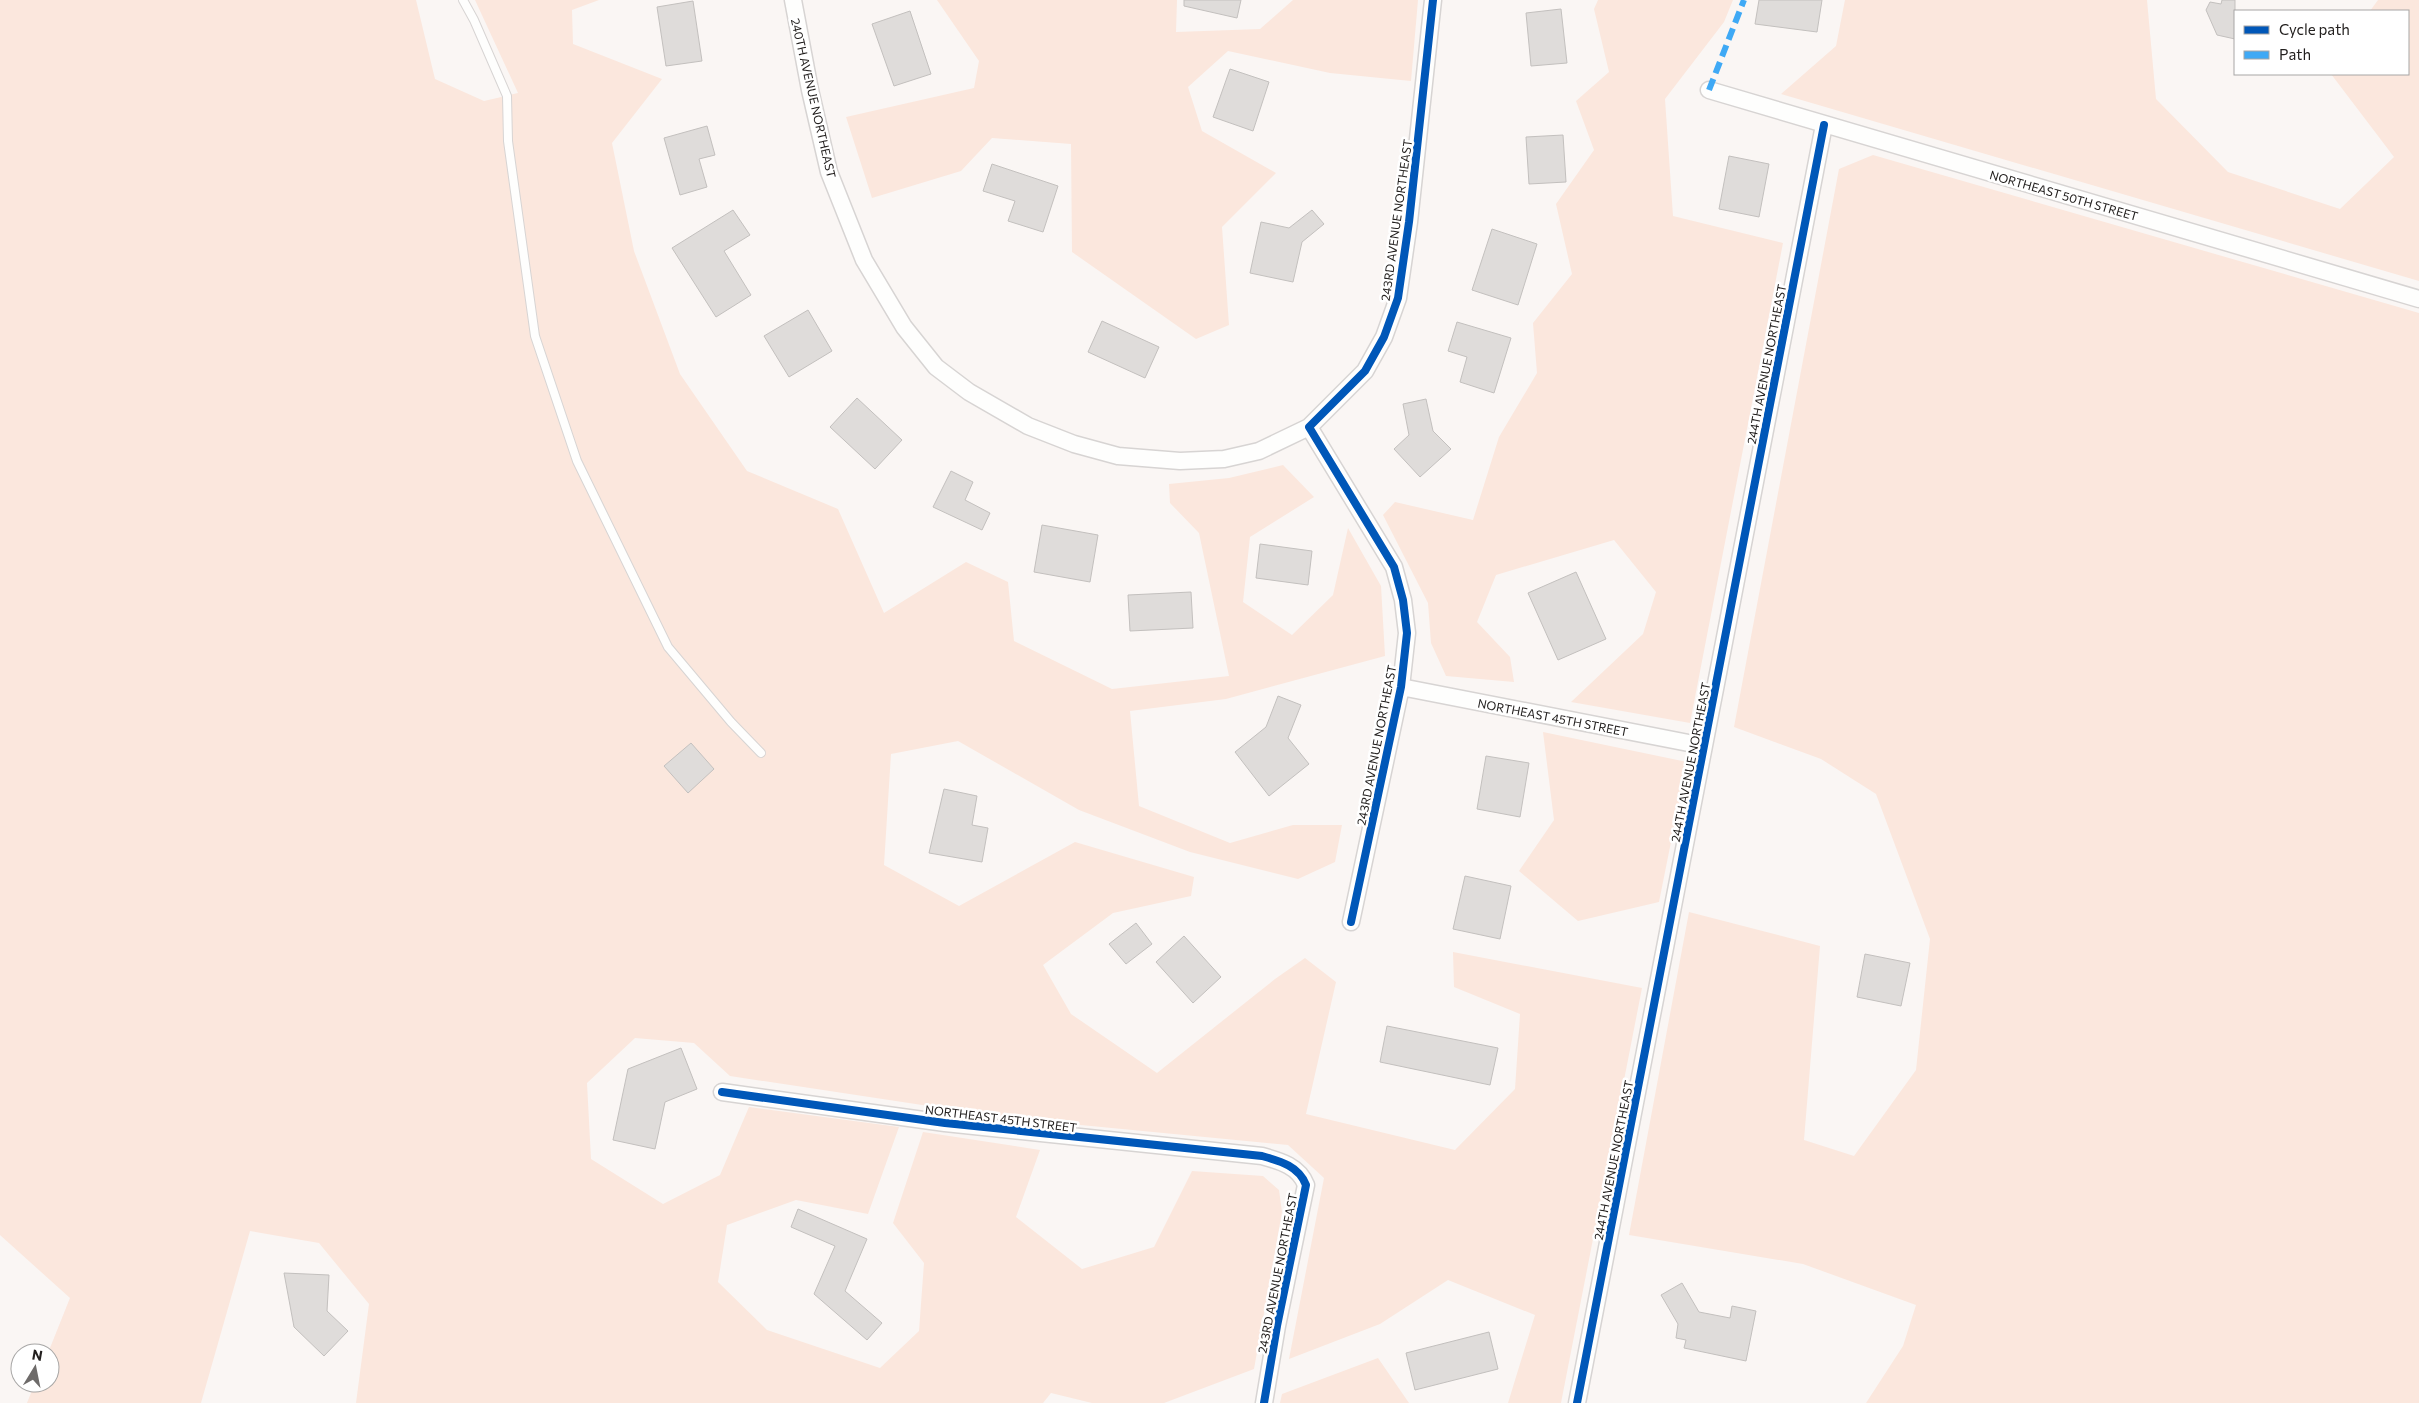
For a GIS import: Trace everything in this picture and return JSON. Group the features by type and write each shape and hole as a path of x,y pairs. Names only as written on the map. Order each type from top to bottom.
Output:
{"street":[{"name":"240TH AVENUE NORTHEAST","path":"793,0 810,90 833,181 864,260 904,327 936,367 969,392 1028,426 1074,444 1118,456 1180,461 1224,459 1259,451 1309,426"},
{"name":"243RD AVENUE NORTHEAST","path":"1351,922 1401,687 1407,633 1403,600 1394,567 1309,426 1365,371 1384,338 1398,298 1409,222 1434,0"},
{"name":"NORTHEAST 50TH STREET","path":"1709,90 2419,299"},
{"name":"244TH AVENUE NORTHEAST","path":"1577,1403 1824,125"},
{"name":"NORTHEAST 45TH STREET","path":"1401,687 1704,746"},
{"name":"NORTHEAST 45TH STREET","path":"722,1092 954,1124 1262,1156 1279,1160"},
{"name":"243RD AVENUE NORTHEAST","path":"1264,1403 1306,1185 1298,1171 1279,1160"}],"lane":[{"path":"463,0 474,20 507,96 508,141 535,336 577,461 668,647 731,722 761,753"}],"shaded area":[{"path":"0,0 416,0 435,79 484,101 518,93 475,0 599,0 572,10 573,44 662,79 612,143 634,251 680,374 747,471 838,509 884,613 966,562 1008,582 1014,641 1112,689 1229,676 1199,533 1170,503 1169,484 1229,478 1283,465 1314,497 1250,537 1243,602 1292,635 1333,595 1348,528 1381,586 1385,656 1226,699 1130,711 1139,806 1230,843 1293,825 1342,825 1335,862 1298,879 1190,852 1079,810 958,741 891,754 884,865 959,906 1075,842 1194,877 1191,896 1113,913 1043,965 1071,1014 1157,1073 1275,979 1305,958 1336,982 1306,1114 1455,1150 1515,1089 1520,1014 1454,987 1453,952 1642,988 1561,1403 1508,1403 1535,1315 1448,1280 1380,1324 1289,1359 1324,1178 1288,1145 1008,1118 730,1076 694,1043 635,1038 587,1083 591,1159 663,1204 720,1175 749,1107 899,1127 868,1214 796,1200 727,1225 718,1282 767,1330 880,1368 919,1331 924,1263 893,1223 923,1132 1040,1150 1016,1217 1082,1269 1154,1247 1192,1171 1263,1176 1279,1190 1282,1212 1254,1369 1164,1403 1092,1403 1051,1393 1043,1403 356,1403 369,1304 319,1243 250,1231 201,1403 27,1403 31,1393 60,1393 60,1343 52,1343 70,1298 0,1235"},
{"path":"937,0 1177,0 1176,32 1260,29 1293,0 1418,0 1411,81 1330,73 1228,51 1188,87 1202,131 1276,173 1222,227 1229,325 1196,339 1072,252 1071,144 992,138 961,171 872,198 846,117 974,88 979,61"},
{"path":"1598,0 1733,0 1724,22 1665,99 1673,216 1783,243 1690,723 1571,702 1643,634 1656,592 1614,540 1496,575 1477,622 1510,657 1514,682 1446,676 1431,643 1428,603 1383,515 1395,502 1473,520 1499,437 1537,373 1533,323 1572,274 1556,204 1594,150 1576,101 1609,72 1594,9"},
{"path":"1845,0 2147,0 2156,99 2228,172 2340,209 2394,157 2332,75 2409,75 2409,10 2371,10 2378,0 2419,0 2419,281 1781,94 1836,46"},
{"path":"1873,155 2419,313 2419,1403 1866,1403 1903,1346 1916,1305 1803,1264 1629,1235 1689,912 1820,946 1804,1140 1854,1156 1916,1070 1930,939 1876,794 1821,759 1734,727 1839,169"},
{"path":"1543,732 1687,762 1659,902 1578,921 1519,871 1554,820"},
{"path":"1378,1358 1409,1403 1280,1403 1282,1394"}],"building":[{"path":"1184,0 1241,0 1237,18 1184,6"},
{"path":"1759,0 1822,0 1817,32 1755,24"},
{"path":"2222,0 2235,0 2234,39 2217,35 2206,10 2210,2 2221,4"},
{"path":"693,1 702,61 666,66 657,7"},
{"path":"1561,9 1567,63 1531,66 1526,13"},
{"path":"910,11 931,74 894,86 872,24"},
{"path":"1230,69 1269,82 1253,131 1213,117"},
{"path":"707,126 715,155 699,159 707,187 680,195 664,138"},
{"path":"1563,135 1566,182 1529,184 1526,137"},
{"path":"1729,156 1769,164 1759,217 1719,209"},
{"path":"992,164 1058,186 1043,232 1008,221 1015,201 983,191"},
{"path":"733,210 750,235 724,251 751,295 716,317 672,248"},
{"path":"1312,210 1324,224 1302,242 1293,282 1250,273 1261,222 1289,228"},
{"path":"1492,229 1537,244 1518,305 1472,290"},
{"path":"808,310 832,351 789,377 764,336"},
{"path":"1102,321 1159,347 1145,378 1088,352"},
{"path":"1457,322 1511,338 1494,393 1460,382 1467,357 1448,351"},
{"path":"857,398 902,440 875,469 830,427"},
{"path":"1426,399 1433,431 1451,449 1420,477 1394,449 1409,435 1403,404"},
{"path":"951,471 973,482 965,500 990,513 982,530 933,507"},
{"path":"1042,525 1098,535 1090,582 1034,572"},
{"path":"1260,544 1312,551 1308,585 1256,578"},
{"path":"1576,572 1606,639 1558,660 1528,593"},
{"path":"1191,592 1193,628 1130,631 1128,595"},
{"path":"1278,696 1301,705 1288,738 1309,764 1269,796 1235,752 1266,727"},
{"path":"691,743 714,769 688,793 664,766"},
{"path":"1486,756 1529,763 1520,817 1477,809"},
{"path":"944,789 977,796 972,825 988,828 982,862 929,853"},
{"path":"1465,876 1511,886 1500,939 1453,929"},
{"path":"1136,923 1152,944 1126,964 1109,944"},
{"path":"1184,936 1221,977 1193,1003 1156,962"},
{"path":"1865,954 1910,963 1901,1006 1857,997"},
{"path":"1387,1026 1498,1048 1490,1085 1380,1062"},
{"path":"681,1048 697,1089 665,1102 655,1149 613,1140 628,1069"},
{"path":"798,1209 867,1239 845,1291 882,1323 867,1340 814,1294 835,1246 791,1227"},
{"path":"284,1273 329,1275 327,1311 348,1331 324,1356 294,1327"},
{"path":"1682,1283 1699,1312 1730,1318 1732,1306 1756,1311 1746,1361 1684,1348 1686,1340 1676,1338 1678,1324 1661,1295"},
{"path":"1489,1332 1498,1369 1415,1390 1406,1353"}],"marked path":[{"path":"1709,90 1744,0"}],"cycle path":[{"path":"1351,922 1401,687 1407,633 1403,600 1394,567 1309,427 1365,371 1384,337 1398,298 1409,222 1433,0"},
{"path":"1577,1403 1824,125"},
{"path":"722,1092 945,1123 1262,1156 1288,1165 1299,1173 1306,1185 1277,1326 1264,1403"}]}
